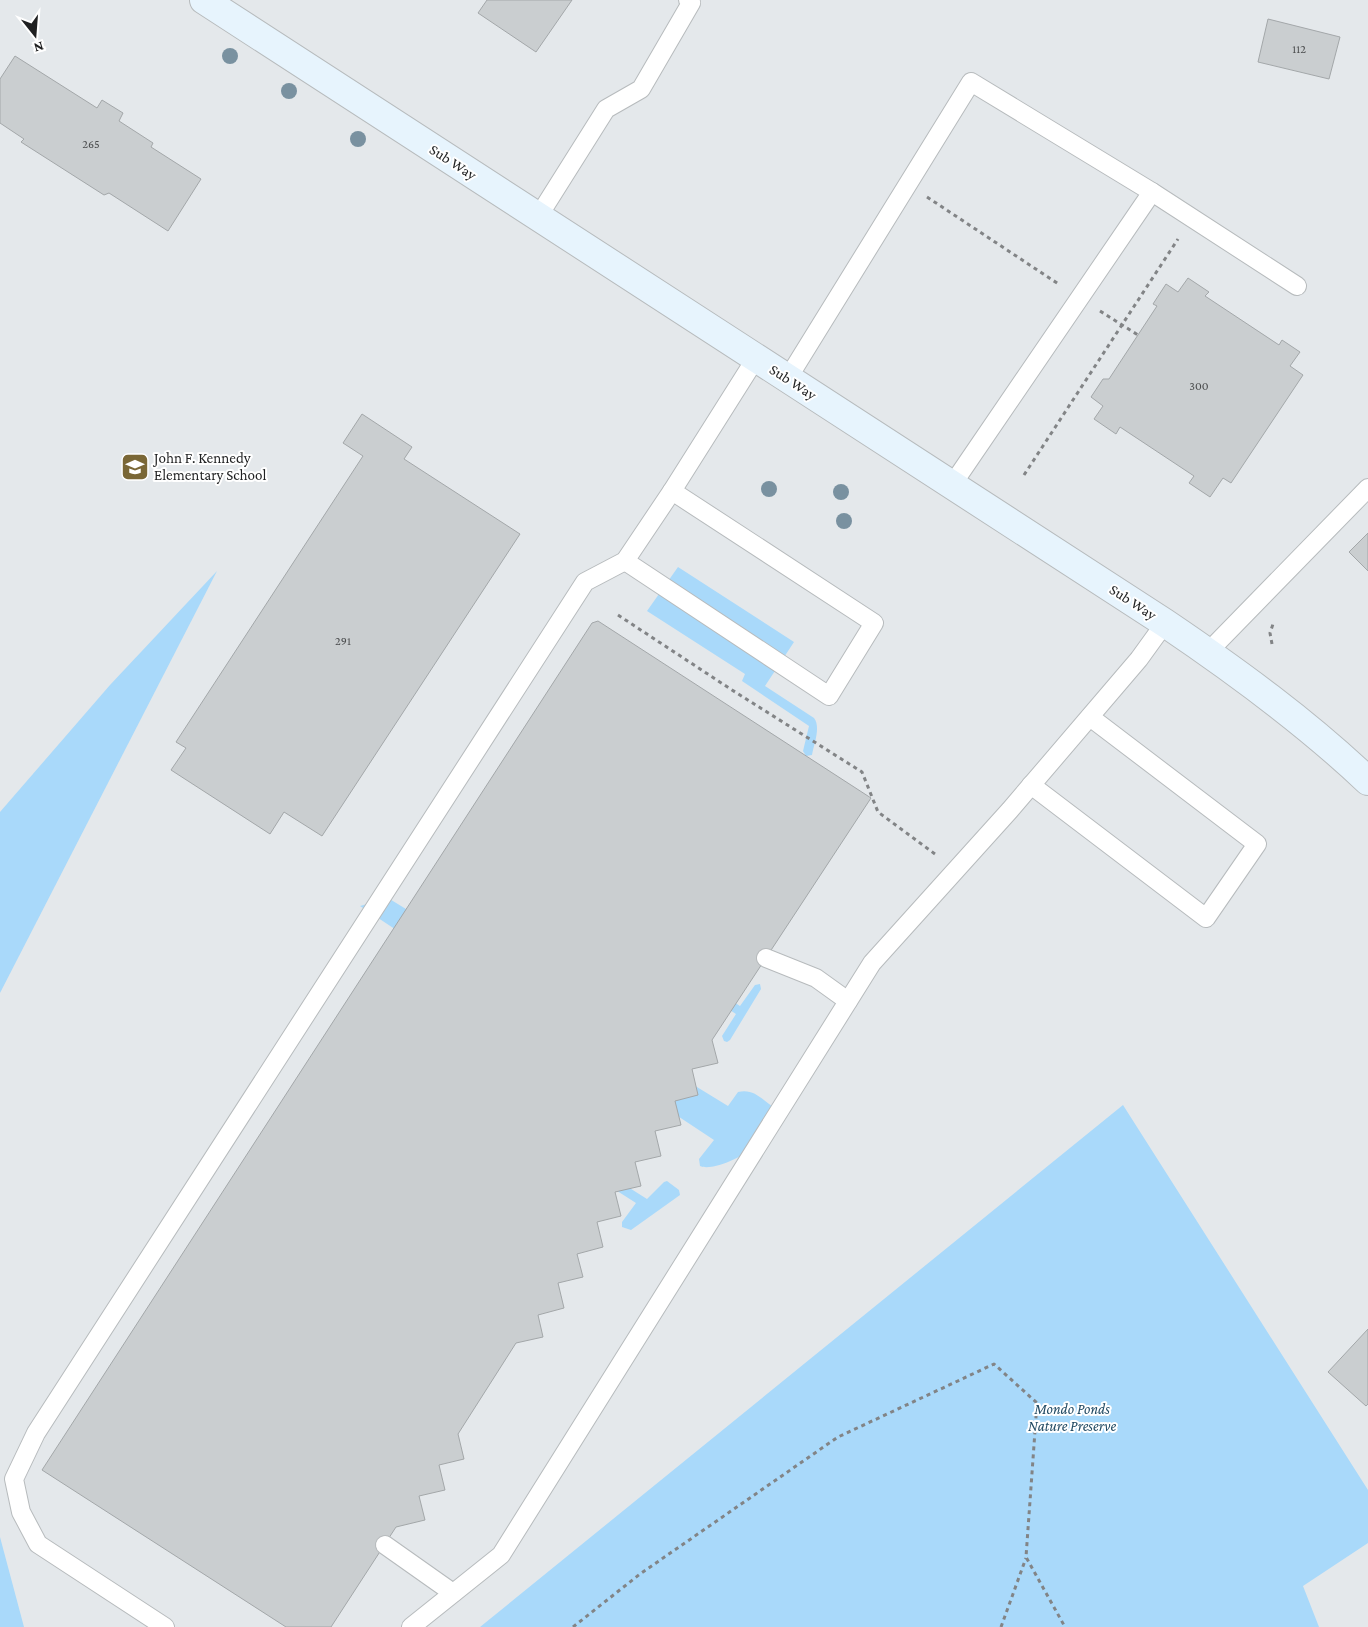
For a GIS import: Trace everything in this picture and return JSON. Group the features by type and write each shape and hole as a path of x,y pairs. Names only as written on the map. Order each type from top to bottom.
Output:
{"main road":[{"name":"Sub Way","path":"204,0 1165,623 1208,652 1278,705 1348,762 1368,781"}],"lane":[{"path":"538,217 606,109 641,88 691,3 688,0"},
{"path":"788,378 971,82 1152,192 1297,286"},
{"path":"952,485 1152,192"},
{"path":"165,1627 38,1544 21,1512 14,1479 36,1433 585,582 625,561 672,491 756,358"},
{"path":"1208,652 1368,488"},
{"path":"625,561 829,696 874,623 672,491"},
{"path":"410,1627 501,1555 872,963 1032,785 1139,659 1165,623"},
{"path":"1032,785 1206,918 1257,844 1090,717"},
{"path":"766,958 816,978 848,1001"},
{"path":"385,1545 453,1593"}],"path":[{"path":"922,193 1064,288"},
{"path":"1024,475 1182,233"},
{"path":"1095,308 1138,334"},
{"path":"618,615 862,772 878,812 956,870"},
{"path":"573,1627 640,1574 838,1437 994,1364 1037,1403 1026,1557 1001,1627"},
{"path":"1026,1557 1065,1627"}],"green space":[{"path":"678,567 794,642 765,686 814,718 817,731 812,755 806,756 803,751 809,726 742,681 745,674 647,611"},
{"path":"217,571 0,993 0,812 110,685"},
{"path":"487,843 740,1006 755,985 760,984 761,989 730,1040 724,1041 722,1036 736,1014 483,850"},
{"path":"388,898 728,1106 738,1092 753,1093 761,1098 773,1107 750,1147 732,1161 718,1166 700,1166 699,1159 714,1140 360,906"},
{"path":"376,1028 647,1199 667,1181 679,1190 680,1195 631,1230 622,1227 622,1222 636,1203 371,1034"},
{"name":"Mondo Ponds Nature Preserve","path":"1123,1105 1368,1490 1368,1543 1303,1586 1319,1627 480,1627"},
{"path":"0,1537 24,1627 0,1627"}],"building":[{"path":"487,0 572,0 536,52 478,13"},
{"path":"1268,19 1340,37 1329,79 1258,62"},
{"path":"15,56 97,108 102,100 123,113 119,121 153,143 151,147 201,179 168,231 109,193 104,195 21,142 24,139 0,123 0,79"},
{"path":"1188,278 1209,292 1205,296 1279,345 1282,340 1300,352 1290,366 1303,375 1231,483 1223,478 1210,497 1189,483 1194,476 1120,427 1116,434 1094,419 1103,406 1091,397 1103,379 1109,379 1157,306 1153,304 1166,284 1178,292"},
{"path":"362,414 412,447 404,459 520,534 322,836 284,812 270,834 171,770 186,748 176,742 363,456 343,443"},
{"path":"1368,533 1368,571 1349,552"},
{"path":"598,621 871,798 712,1040 718,1063 692,1069 698,1095 675,1101 681,1125 655,1131 661,1156 635,1162 641,1186 615,1192 621,1216 597,1222 603,1247 577,1254 583,1277 558,1283 564,1308 538,1315 543,1337 516,1343 458,1434 464,1459 439,1465 445,1490 419,1496 425,1520 396,1527 331,1627 286,1627 42,1470 592,623"},
{"path":"1368,1329 1368,1404 1366,1406 1328,1372"}],"place":[{"name":"John F. Kennedy Elementary School","path":"135,467"}]}
